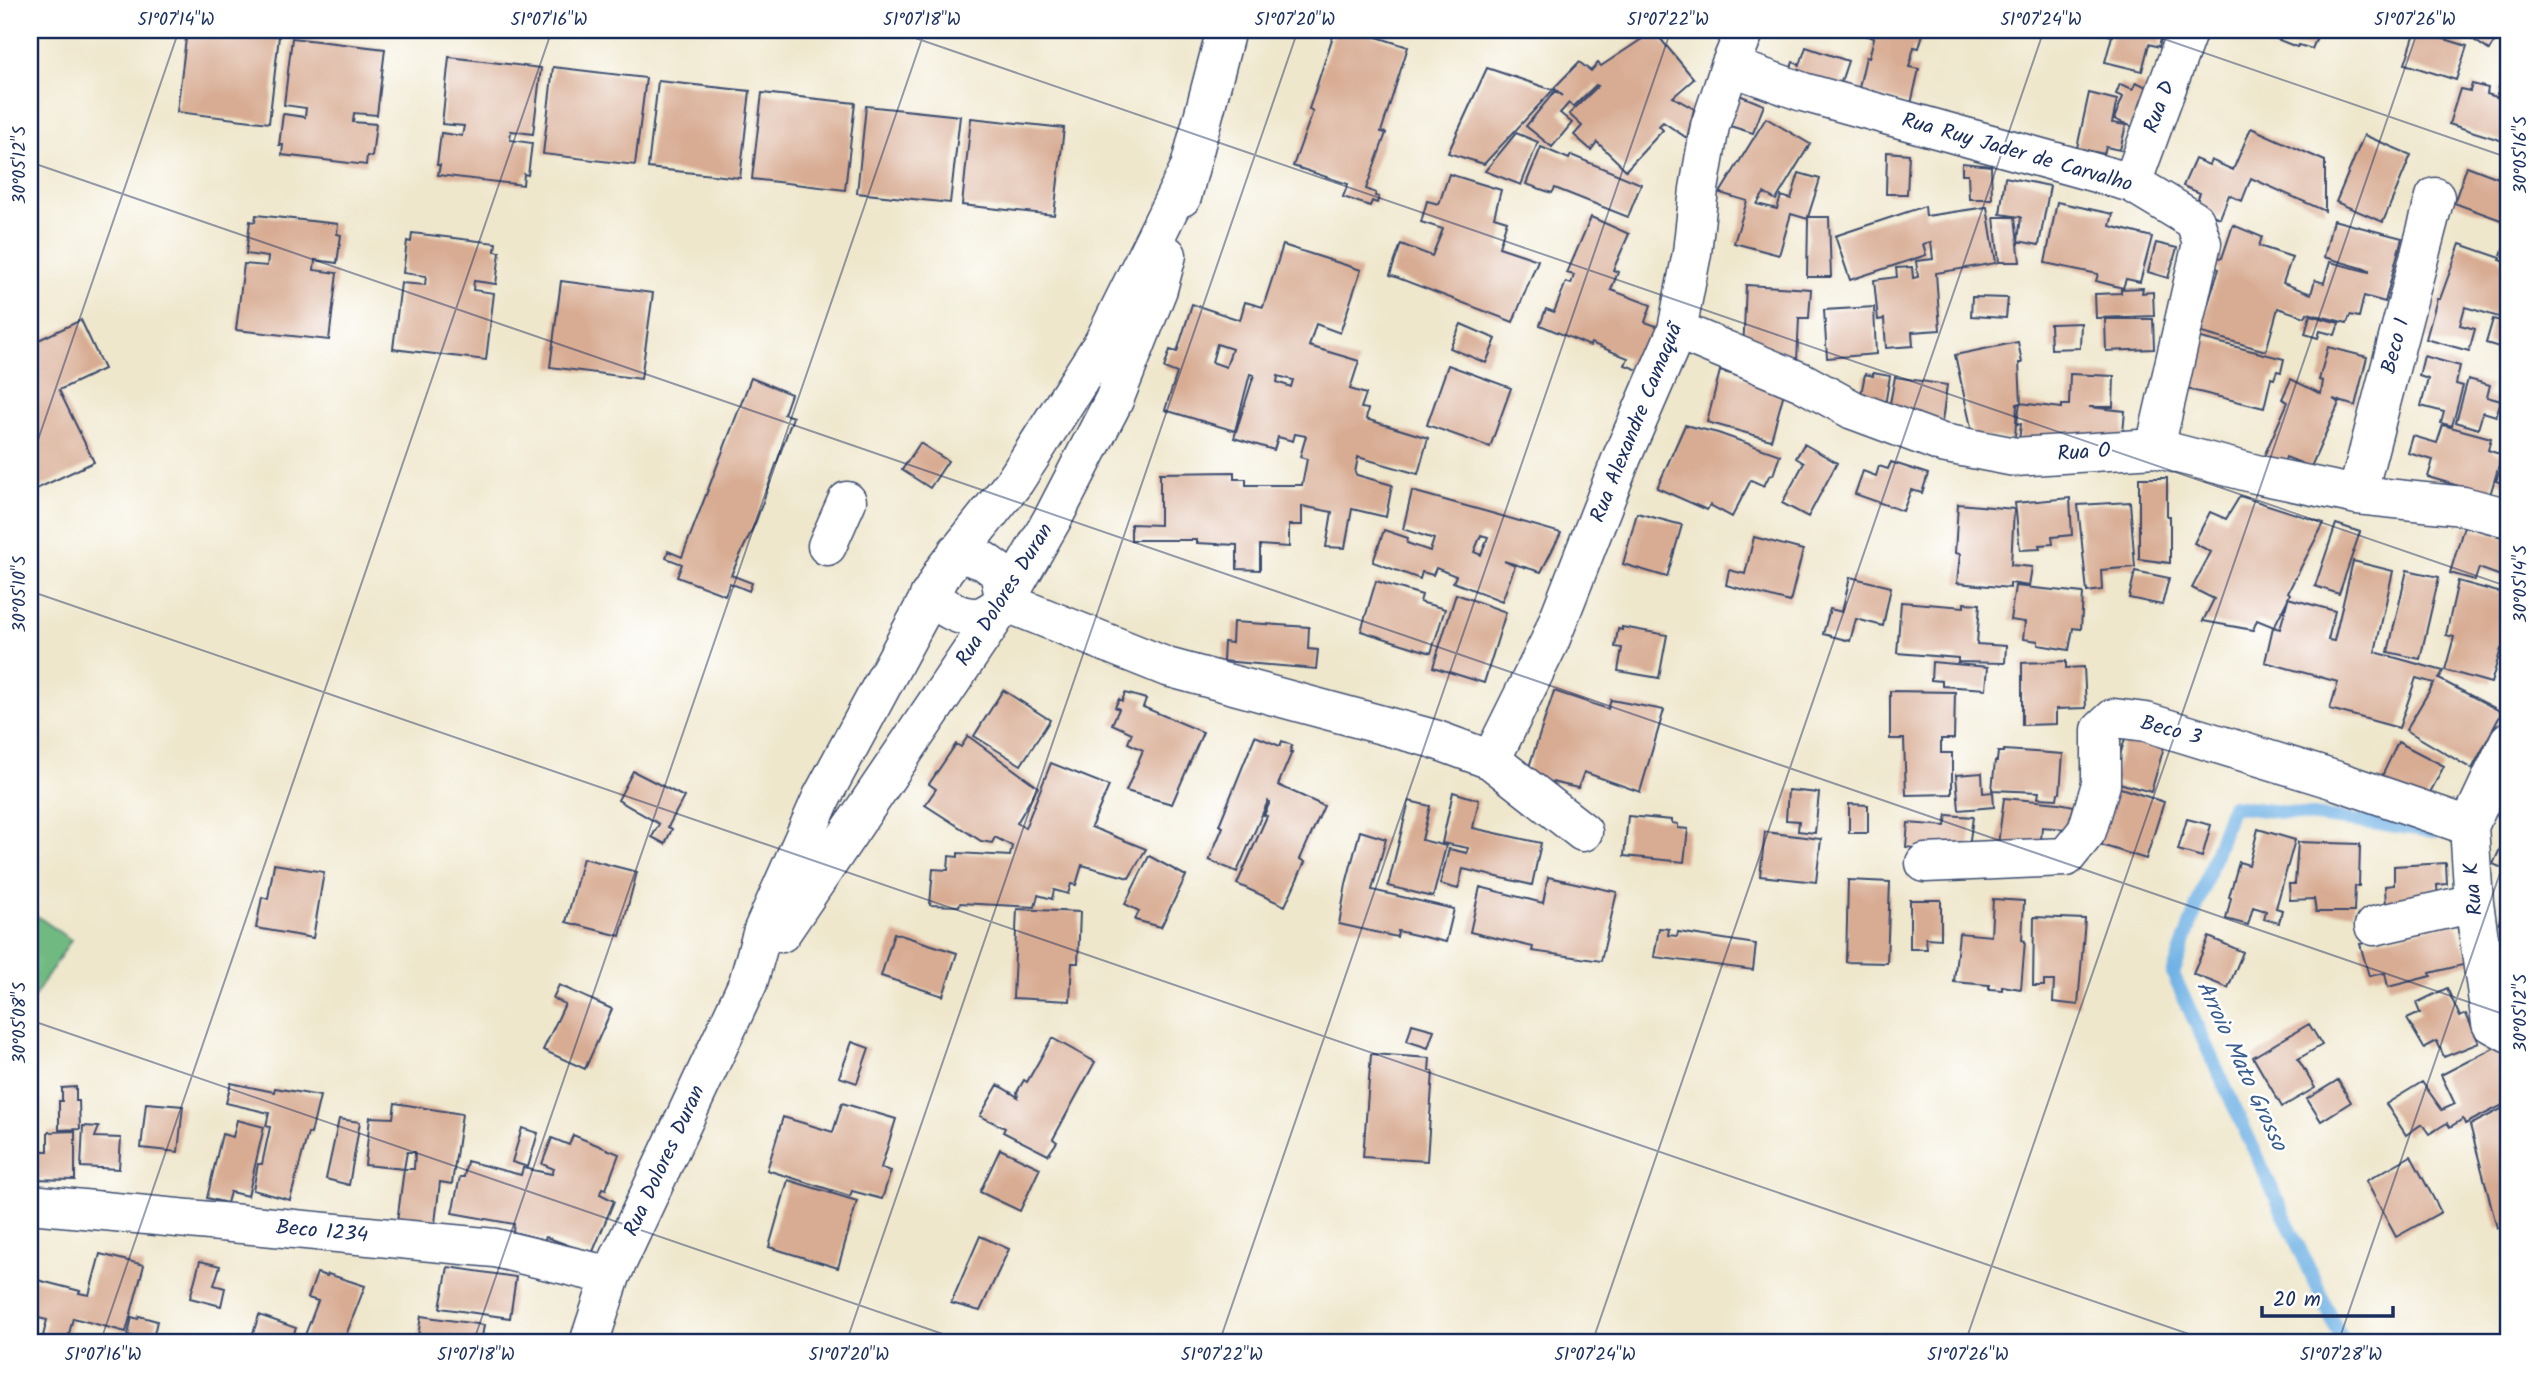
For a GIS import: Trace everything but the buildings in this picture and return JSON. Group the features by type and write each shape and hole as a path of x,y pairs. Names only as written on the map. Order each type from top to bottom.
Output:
{"street":[{"name":"Rua Dolores Duran","path":"589,1343 611,1276 748,983 1005,602 1054,516 1114,400 1158,289 1226,30"},
{"name":"Rua Alexandre Camaquã","path":"1490,760 1550,641 1622,457 1677,330 1692,253 1710,126 1745,30"},
{"name":"Rua D","path":"2132,183 2188,30"},
{"name":"Rua Ruy Jader de Carvalho","path":"1730,66 1803,92 2132,183 2195,221 2202,243 2155,448"},
{"name":"Rua Dolores Duran","path":"748,983 763,930 822,797 929,596 957,552 1015,481 1103,343 1188,171"},
{"name":"Beco 1","path":"2357,495 2435,197"},
{"name":"Rua O","path":"1677,330 1802,382 1853,410 1942,443 2015,457 2155,448 2260,475 2357,495 2463,506 2509,518"},
{"path":"827,547 846,501"},
{"path":"957,552 984,561 999,572 1005,602"},
{"path":"929,596 948,610 966,616 981,616 1005,602"},
{"path":"1005,602 1167,667 1434,739 1490,760 1583,832"},
{"name":"Beco 3","path":"1925,863 2066,857 2087,831 2101,784 2101,730 2114,718 2159,726 2469,825"},
{"name":"Rua K","path":"2509,741 2469,825 2474,903 2495,943 2491,1023 2509,1033"},
{"path":"2374,926 2474,903"},
{"name":"Beco 1234","path":"30,1205 495,1248 611,1276"}],"green space":[{"path":"30,911 71,940 30,1003"}],"waterway":[{"name":"Arroio Mato Grosso","path":"2343,1343 2173,974 2232,806 2436,831"}]}
